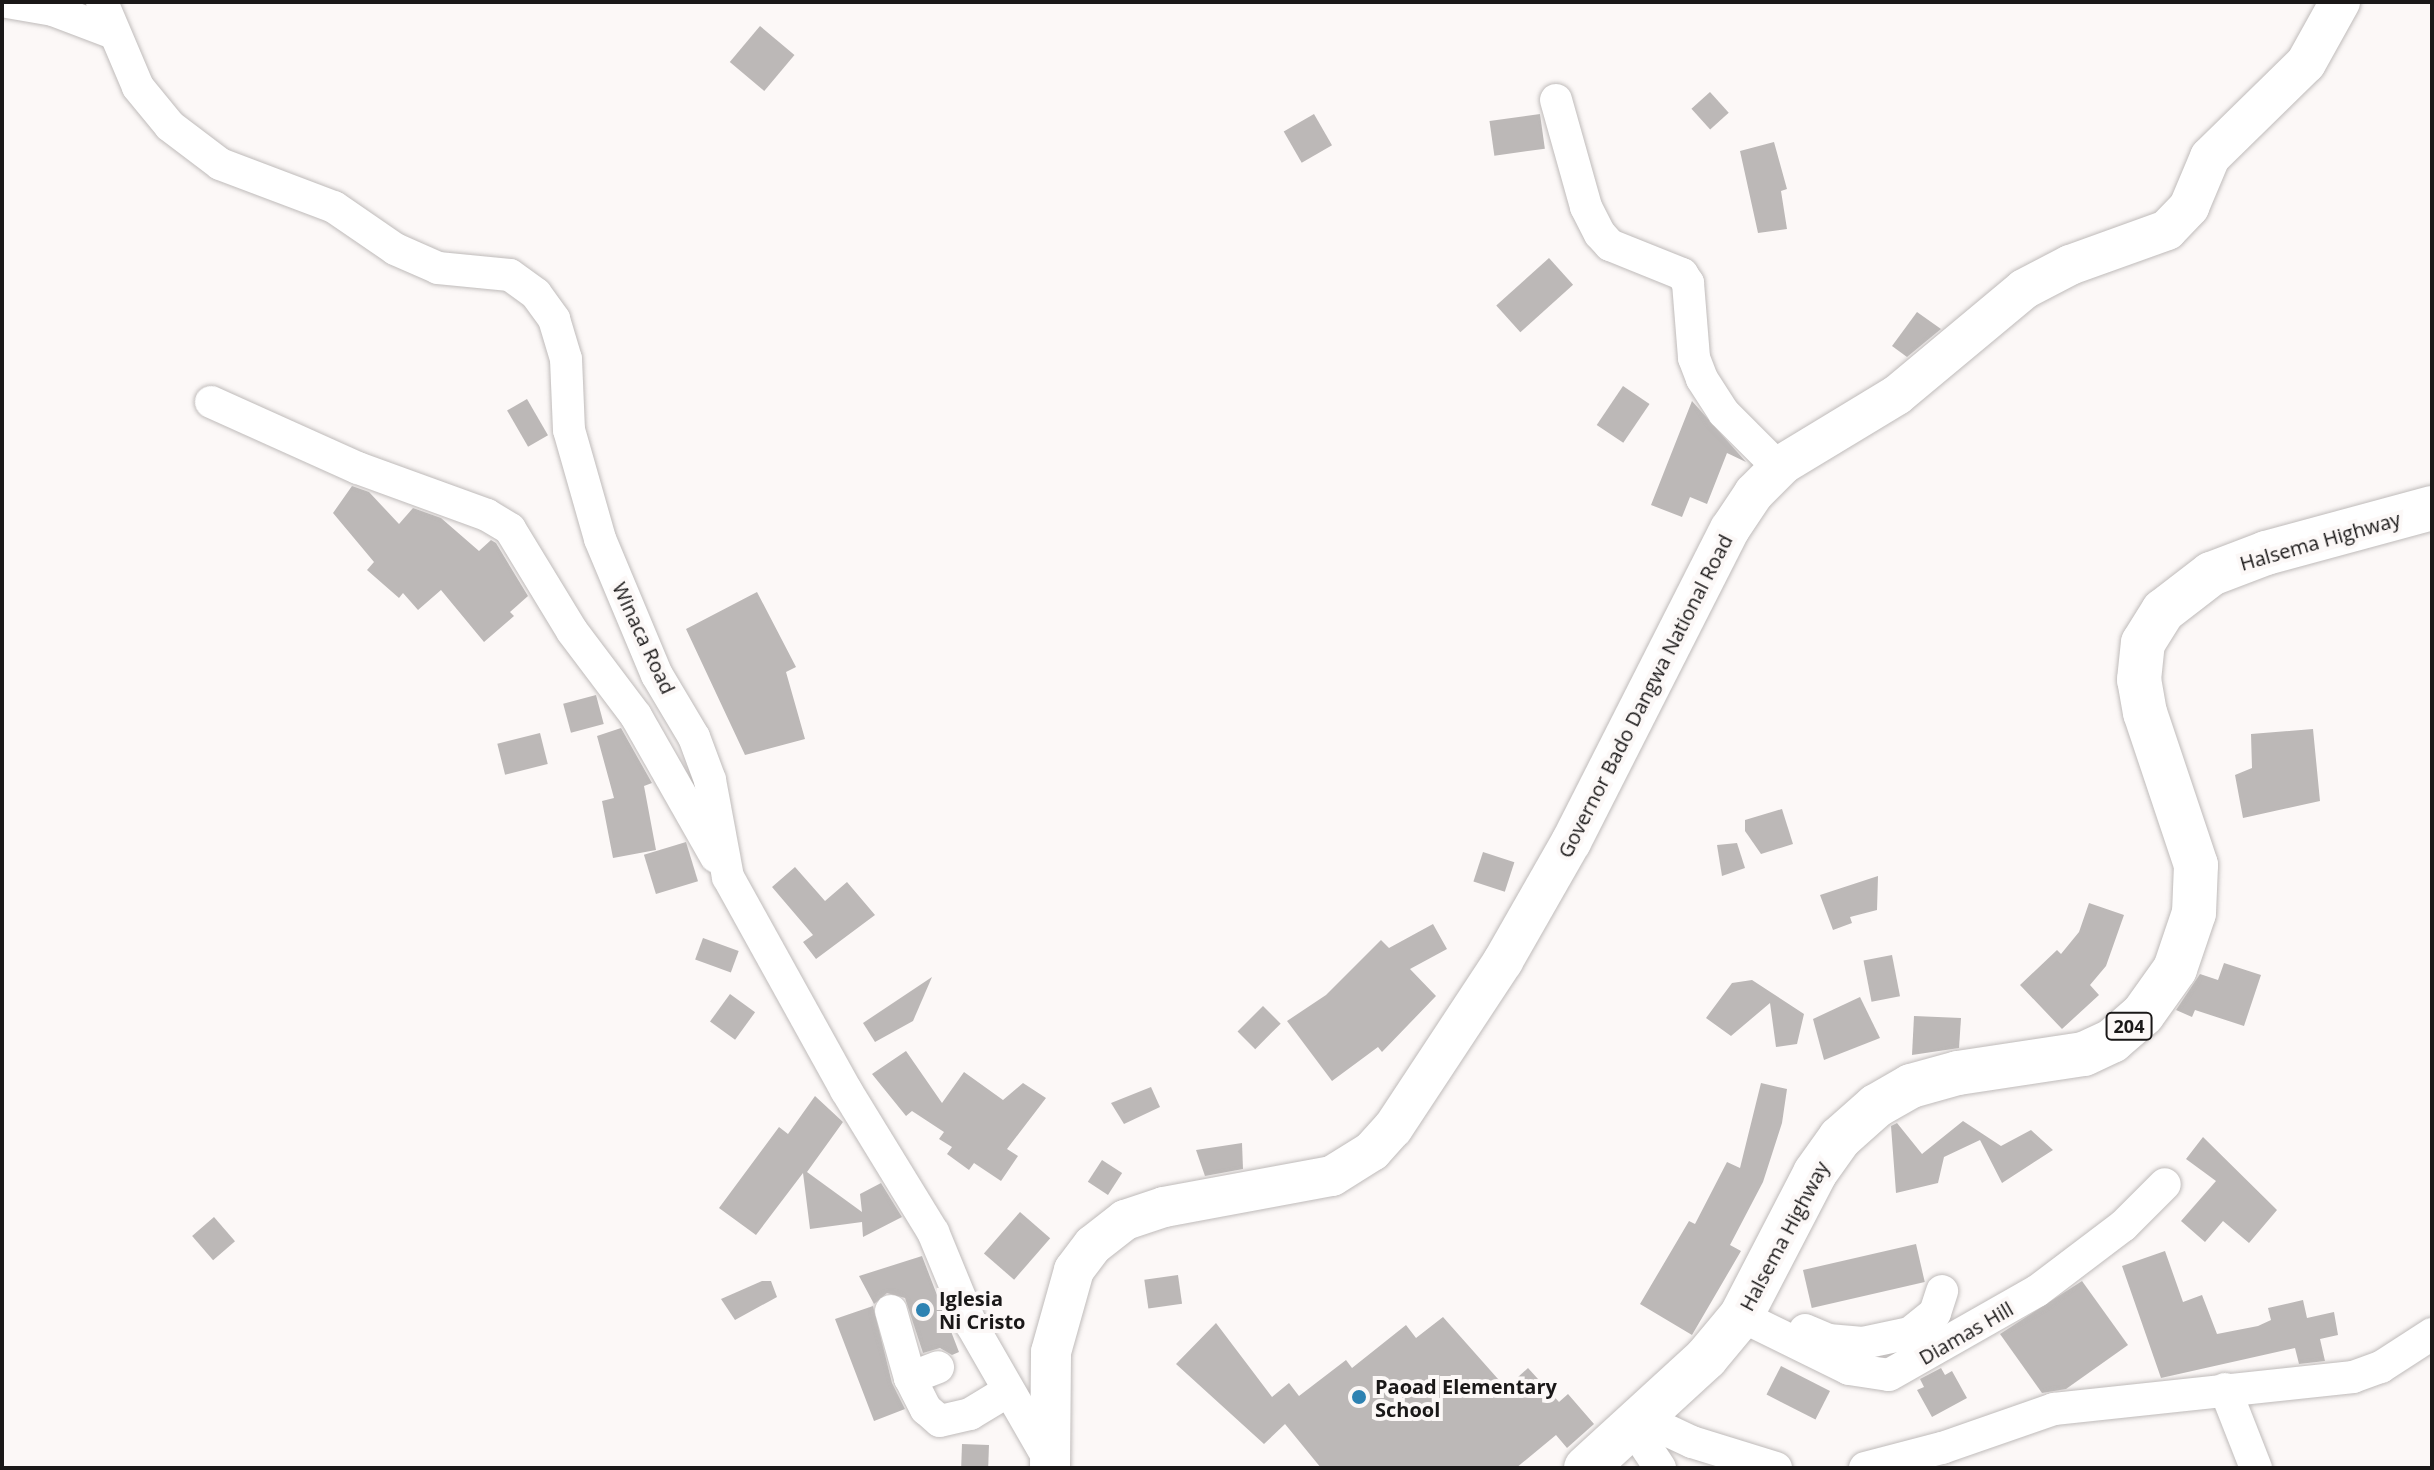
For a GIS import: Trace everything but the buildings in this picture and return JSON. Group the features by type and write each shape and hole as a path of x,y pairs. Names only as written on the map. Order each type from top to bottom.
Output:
{"highway":[{"name":"Halsema Highway","path":"1586,1468 1638,1423 1746,1306 1815,1173 1840,1138 1876,1106 1911,1086 1958,1073 2084,1054 2112,1041 2143,1014 2175,969 2194,913 2196,865 2139,680 2143,643 2163,611 2211,574 2266,553 2432,508"}],"main road":[{"name":"Governor Bado Dangwa National Road","path":"1049,1463 1051,1352 1074,1270 1093,1245 1125,1220 1164,1207 1332,1176 1372,1151 1393,1128 1503,961 1571,842 1730,529 1779,468 1897,395 2024,289 2070,265 2167,230 2189,207 2210,157 2306,63 2340,2"}],"street":[{"path":"7,2 106,17"},
{"name":"Winaca Road","path":"106,17 138,87 170,126 220,164 334,207 395,249 438,268 510,275 536,294 554,319 566,359 569,430 600,539 652,664 694,737 710,780 728,877 846,1090 933,1232 971,1324 1049,1463"},
{"path":"1556,100 1586,207 1600,234 1610,245 1682,274 1688,283 1694,358 1702,379 1724,413 1779,468"},
{"path":"211,402 510,529 572,631 636,716 728,877"},
{"name":"Diamas Hill","path":"1746,1306 1849,1369 1889,1375 2037,1291 2123,1226 2165,1184"},
{"path":"1746,1306 1828,1340 1863,1343 1910,1333 1935,1313 1942,1291"},
{"path":"891,1311 924,1372 926,1409 940,1421 970,1414 1008,1391"},
{"path":"1865,1468 1942,1448 2024,1416 2225,1389 2353,1377 2381,1367 2432,1334"},
{"path":"2225,1389 2256,1468"},
{"path":"1638,1423 1660,1468"},
{"path":"1638,1423 1776,1468"}],"place":[{"name":"Iglesia Ni Cristo","path":"923,1310"},
{"name":"Paoad Elementary School","path":"1359,1397"}]}
